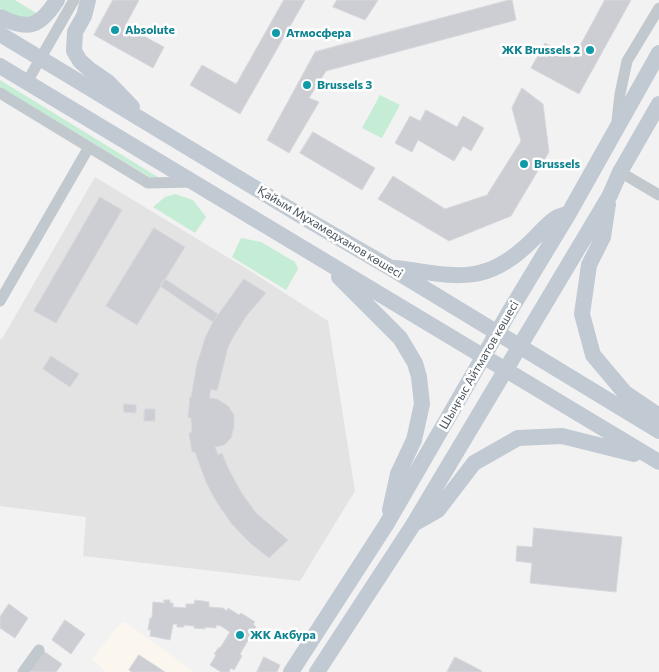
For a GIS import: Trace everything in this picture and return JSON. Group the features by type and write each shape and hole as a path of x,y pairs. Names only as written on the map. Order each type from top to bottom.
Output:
{"main road":[{"path":"0,17 14,24 28,25 39,22 49,13 57,0"},
{"path":"88,0 84,16 75,32 74,51 80,61 108,82 147,123"},
{"name":"Қайым Мұхамедханов көшесі","path":"0,34 389,267 659,432"},
{"name":"Шыңғыс Айтматов көшесі","path":"291,672 386,525 569,213 659,53"},
{"path":"0,66 657,461"},
{"name":"Шыңғыс Айтматов көшесі","path":"316,672 413,524 506,370 610,195 620,172 659,104"},
{"path":"610,195 603,237 589,265 582,314 593,355 625,394 659,416"},
{"path":"389,267 452,276 482,273 496,269 515,257 556,218 569,213"},
{"path":"316,255 378,314 400,338 415,363 422,404 414,440 398,474 386,525"},
{"path":"413,524 438,510 474,463 518,438 562,436 657,461"}],"street":[{"path":"27,82 74,0"},
{"path":"617,127 620,94 628,61 659,8"},
{"path":"0,93 148,183 194,182"},
{"path":"0,301 89,147"},
{"path":"620,172 659,195"},
{"path":"23,672 39,650"}],"shaded area":[{"path":"95,177 252,272 328,321 355,491 300,581 83,556 86,517 0,506 0,339 2,339"},
{"path":"125,622 194,672 106,672 92,659 119,625"}],"green space":[{"path":"0,0 15,0 36,13 34,18 17,18 0,8"},
{"path":"0,80 161,179 153,179 0,87"},
{"path":"380,95 400,105 382,138 362,128"},
{"path":"175,194 193,200 206,217 195,233 153,207 165,197"},
{"path":"241,238 261,242 295,262 298,269 286,290 232,257"}],"building":[{"name":"Absolute","path":"113,0 139,0 125,26 164,47 153,68 94,35"},
{"name":"Атмосфера","path":"284,0 305,0 240,114 190,85 202,65 236,84"},
{"path":"337,0 378,0 365,20 333,7"},
{"name":"Brussels 3","path":"512,0 516,20 326,71 309,98 319,102 289,153 267,140 315,52"},
{"name":"ЖК Brussels 2","path":"605,0 631,0 579,94 531,68 545,43 573,58"},
{"name":"Brussels","path":"522,88 543,104 549,152 511,216 449,241 378,199 393,176 445,209 487,195 521,141 512,108"},
{"path":"426,110 457,127 463,116 484,128 471,151 463,146 454,161 418,140 412,152 395,143 410,116 420,121"},
{"path":"313,132 375,168 362,190 300,153"},
{"path":"100,197 122,210 56,323 34,311"},
{"path":"154,228 185,247 137,325 106,306"},
{"path":"165,279 218,314 213,322 160,286"},
{"path":"244,279 266,293 247,315 235,334 228,347 217,391 211,389 209,398 217,399 228,406 234,415 234,427 231,438 224,445 215,447 218,455 222,453 241,492 256,513 288,540 269,558 250,543 231,523 216,501 206,482 195,452 192,452 189,433 192,432 191,418 188,417 190,397 205,338 213,322"},
{"path":"51,356 79,374 70,387 43,369"},
{"path":"124,404 136,405 136,413 124,412"},
{"path":"145,409 155,409 155,421 144,421"},
{"path":"534,528 622,537 616,592 530,583 532,563 516,561 517,546 532,547"},
{"name":"ЖК Акбура","path":"164,600 170,600 170,603 173,603 173,607 186,608 186,604 194,604 195,600 209,602 209,607 223,608 227,611 228,608 239,615 241,613 255,622 253,624 256,627 240,654 242,656 234,670 231,668 229,672 221,672 210,665 216,655 214,654 230,632 221,626 216,625 216,628 205,627 205,629 184,625 184,627 177,627 177,624 173,624 170,640 150,636 151,630 148,630 150,618 152,618 153,602 164,603"},
{"path":"9,604 28,618 15,638 0,628 0,617"},
{"path":"65,620 85,634 71,654 52,640"},
{"path":"42,650 62,664 56,672 32,672 28,670"},
{"path":"139,655 165,672 132,672 129,670"},
{"path":"264,657 280,665 277,672 257,672"},
{"path":"455,657 482,671 447,672"}],"place":[{"name":"Absolute","path":"115,30"},
{"name":"Атмосфера","path":"276,33"},
{"name":"ЖК Brussels 2","path":"590,50"},
{"name":"Brussels 3","path":"307,85"},
{"name":"Brussels","path":"524,164"},
{"name":"ЖК Акбура","path":"240,635"}]}
